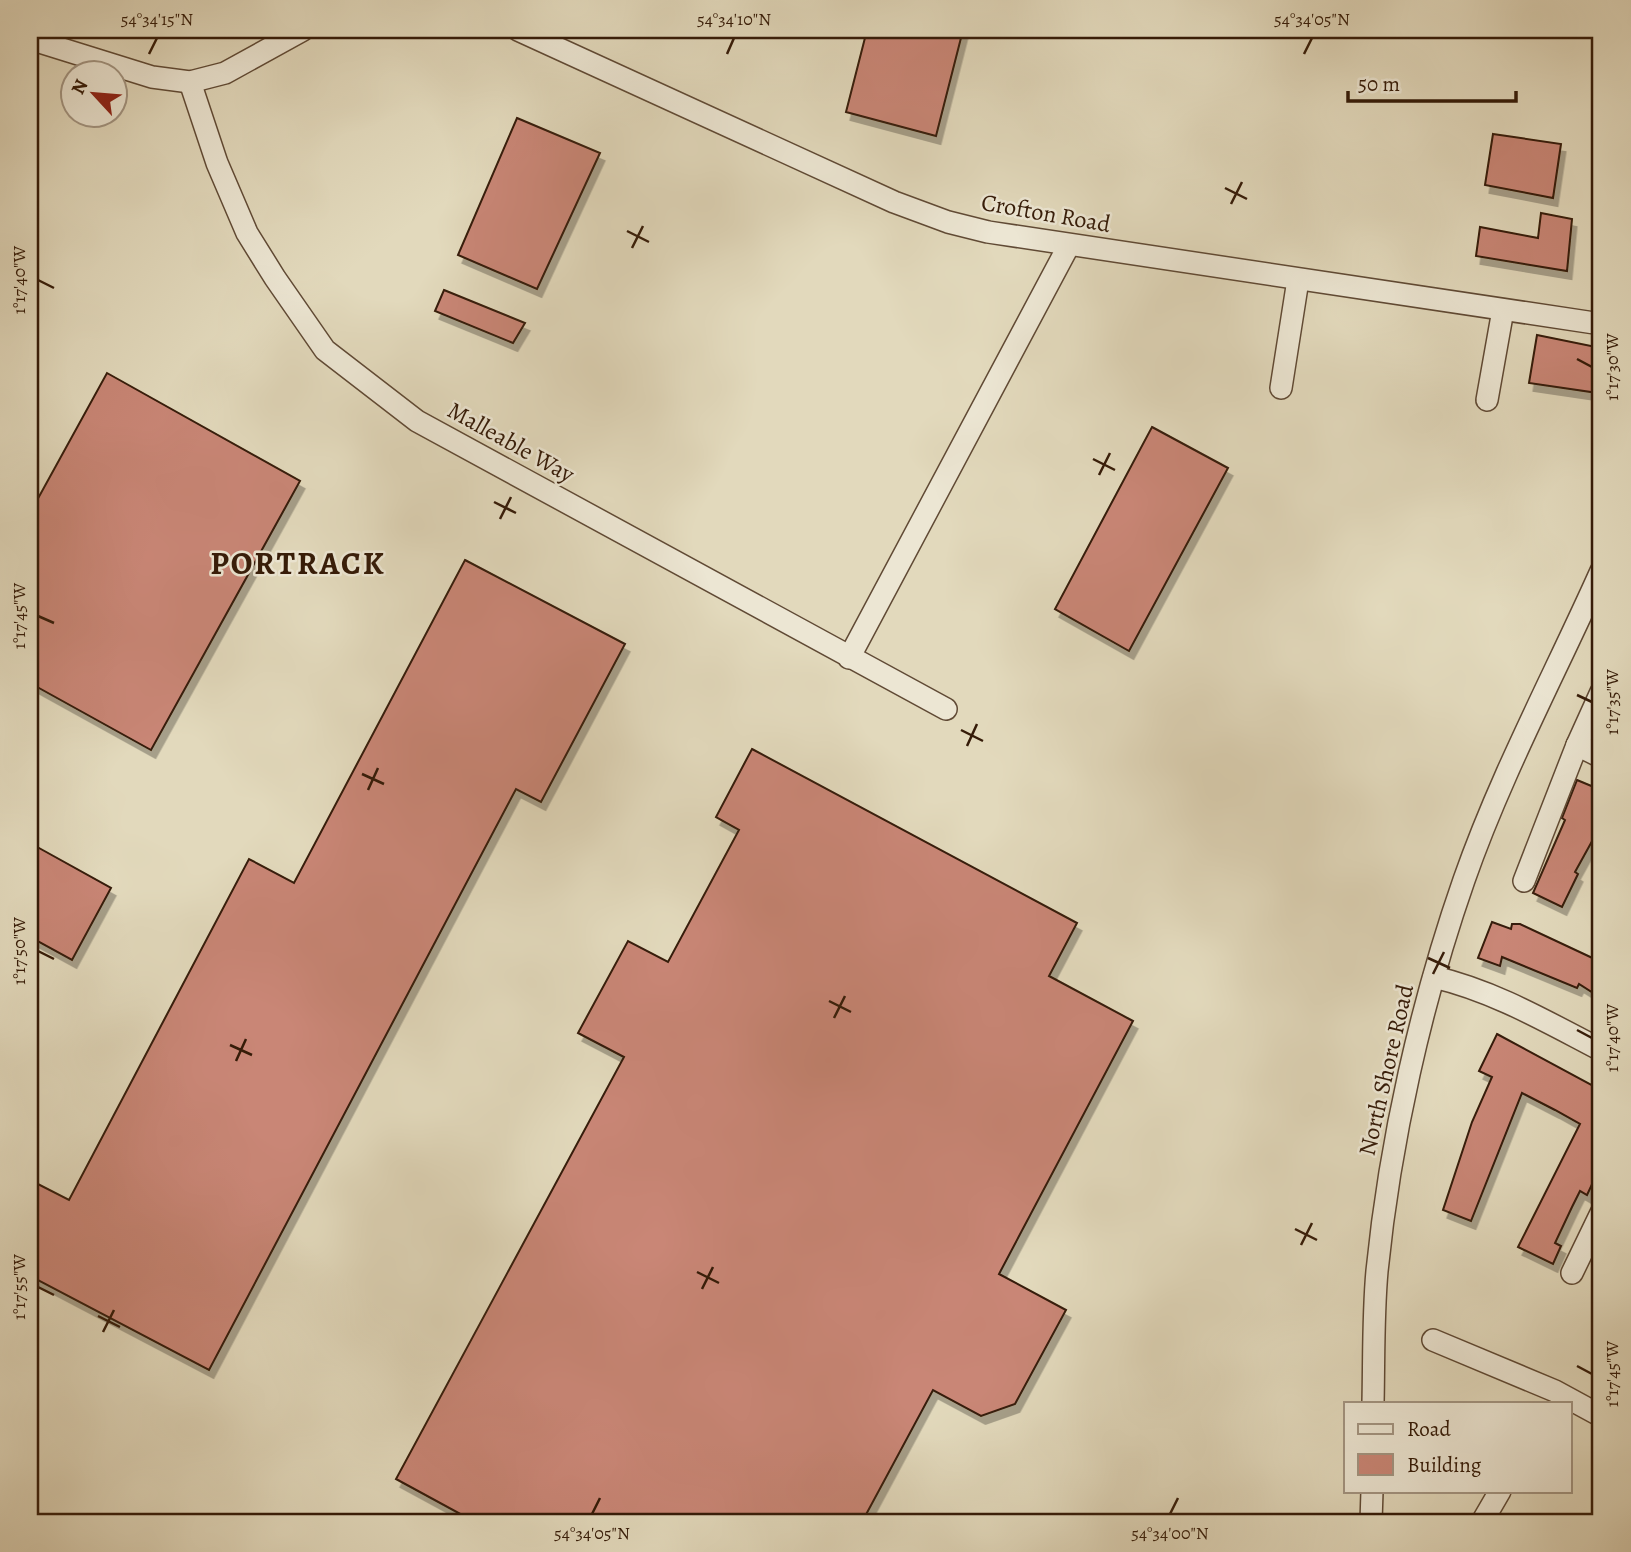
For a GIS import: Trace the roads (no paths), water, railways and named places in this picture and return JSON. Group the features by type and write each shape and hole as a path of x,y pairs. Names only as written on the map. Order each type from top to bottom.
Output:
{"street":[{"path":"30,39 152,77 190,82 225,73 303,30"},
{"name":"Crofton Road","path":"517,30 894,202 948,222 988,232 1069,245 1601,324"},
{"name":"Malleable Way","path":"190,82 217,163 247,233 326,350 417,421 946,709"},
{"path":"849,658 1069,245"},
{"path":"1281,388 1298,280"},
{"path":"1488,400 1503,310"},
{"name":"North Shore Road","path":"1373,1402 1377,1274 1385,1204 1395,1144 1434,976 1464,880 1502,785 1601,571"},
{"path":"1524,881 1577,745 1601,692"},
{"path":"1577,745 1601,757"},
{"path":"1434,976 1496,996 1601,1049"},
{"path":"1572,1273 1601,1213"},
{"path":"1433,1340 1552,1397"},
{"path":"1572,1405 1601,1416"},
{"path":"1371,1522 1372,1492"},
{"path":"1482,1522 1499,1492"}],"district":[{"name":"PORTRACK","path":"298,563"}]}
